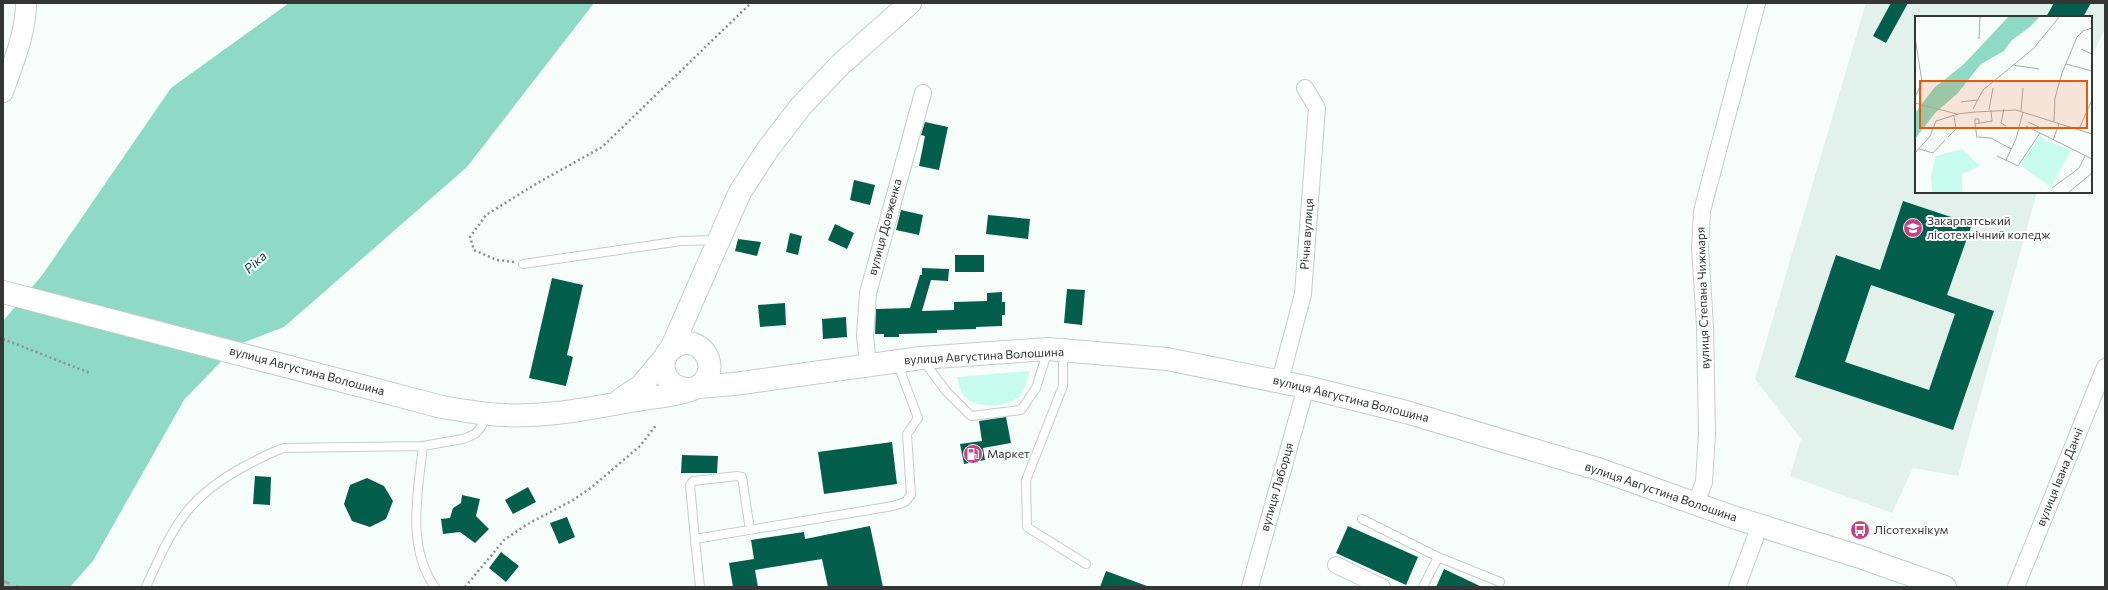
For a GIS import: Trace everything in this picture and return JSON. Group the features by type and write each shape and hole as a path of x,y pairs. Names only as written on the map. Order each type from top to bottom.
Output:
{"main road":[{"path":"697,290 694,308 696,326 708,359 707,376 694,388 676,387 666,377 664,370 668,352 740,192 768,149 801,106 840,65 910,3"},
{"name":"вулиця Августина Волошина","path":"3,292 442,407 487,414 530,415 614,404 694,388 734,384 921,358 1056,350 1167,359 1306,387 1450,425 1598,469 1760,526 1860,557 1945,587"},
{"path":"668,352 678,345 695,345 734,384"},
{"name":"вулиця Августина Волошина","path":"614,404 641,386 668,352"}],"street":[{"path":"3,92 20,42 26,15 26,3"},
{"name":"вулиця Степана Чижмаря","path":"1696,503 1704,482 1707,434 1705,326 1700,247 1702,210 1757,3"},
{"name":"Річна вулиця","path":"1280,381 1303,294 1317,108 1305,88"},
{"name":"вулиця Довженка","path":"868,365 865,336 868,293 923,93"},
{"name":"вулиця Івана Данчі","path":"2016,587 2105,367"},
{"name":"вулиця Лаборця","path":"1250,587 1306,387"},
{"path":"1737,587 1760,526"},
{"path":"1336,565 1382,587"}],"lane":[{"path":"523,264 681,241 718,240"},
{"path":"921,358 946,391 971,416 1021,410 1036,388 1056,350"},
{"path":"1056,350 1063,386 1026,480 1027,527 1086,564"},
{"path":"695,539 894,506 905,502 911,495 907,434 918,418 896,361"},
{"path":"146,587 166,541 183,514 196,498 236,471 274,451 284,448 423,446 475,434 481,427 487,414"},
{"path":"423,446 417,484 417,528 423,562 434,587"},
{"path":"700,587 690,485 693,480 737,476 742,477 750,530"},
{"path":"1362,519 1438,556 1500,582"},
{"path":"1423,587 1438,556"}],"path":[{"path":"523,264 497,260 474,250 470,237 486,216 534,185 602,147 751,3"},
{"path":"3,339 90,373"},
{"path":"465,587 491,553 504,540 526,525 573,500 592,487 640,446 657,424"}],"shaded area":[{"name":"Закарпатський лісотехнічний коледж","path":"1866,3 2105,3 2105,29 2092,55 2092,16 1915,16 1915,193 2037,193 1958,476 1913,468 1892,513 1790,476 1801,439 1755,379"},
{"path":"1030,371 1023,391 1016,399 1010,402 994,405 977,404 970,401 963,395 957,377"}],"water":[{"name":"Ріка","path":"289,3 594,3 467,167 284,327 237,345 184,400 93,561 70,587 3,587 3,321 43,274 171,88"}],"building":[{"path":"1891,3 1908,3 1886,43 1873,36"},
{"path":"2054,3 2091,3 2084,16 2047,16"},
{"path":"925,122 948,127 939,170 919,166 925,136 921,135"},
{"path":"854,180 875,185 870,205 850,200"},
{"path":"1903,201 1972,224 1947,295 1994,311 1953,430 1795,377 1836,255 1880,270","holes":["1871,285 1955,314 1929,390 1845,362"]},
{"path":"901,210 923,215 919,235 896,230"},
{"path":"988,215 1030,219 1028,239 986,234"},
{"path":"835,224 854,233 847,249 828,240"},
{"path":"790,233 802,236 798,255 786,252"},
{"path":"738,239 761,242 757,256 735,251"},
{"path":"955,255 984,255 984,272 955,272"},
{"path":"922,268 949,269 948,281 931,280 922,311 954,310 954,302 987,301 987,293 1002,292 1002,302 1005,302 1005,315 1002,315 1002,326 976,327 976,329 937,330 937,333 899,334 899,337 884,337 884,334 875,334 876,309 910,308 920,275 922,275"},
{"path":"552,278 583,285 567,355 573,357 566,386 529,378"},
{"path":"1067,289 1085,290 1082,325 1064,323"},
{"path":"785,303 786,325 760,327 758,305"},
{"path":"846,317 847,337 823,339 822,319"},
{"path":"1006,417 1011,443 983,448 985,460 964,464 960,444 982,441 979,421"},
{"path":"892,442 897,484 824,494 818,452"},
{"path":"682,455 718,456 717,473 681,473"},
{"path":"255,476 271,477 270,505 253,504"},
{"path":"367,478 384,486 393,501 386,519 370,527 352,521 344,504 350,485"},
{"path":"528,487 536,502 513,514 505,500"},
{"path":"462,495 480,499 476,516 489,529 475,543 460,532 443,534 441,519 450,518 453,508 461,503"},
{"path":"567,517 575,537 559,544 550,523"},
{"path":"870,526 883,587 828,587 822,559 755,570 758,587 733,587 729,563 754,559 751,540 804,532 805,539"},
{"path":"1348,526 1418,557 1406,585 1336,553"},
{"path":"501,552 519,566 506,582 489,568"},
{"path":"1444,569 1482,587 1436,587"},
{"path":"1106,571 1147,586 1147,587 1100,587"}],"railway":[{"path":"3,581 18,587"}],"place":[{"name":"Закарпатський лісотехнічний коледж","path":"1913,228"},
{"name":"Маркет","path":"973,454"},
{"name":"Лісотехнікум","path":"1860,530"}]}
